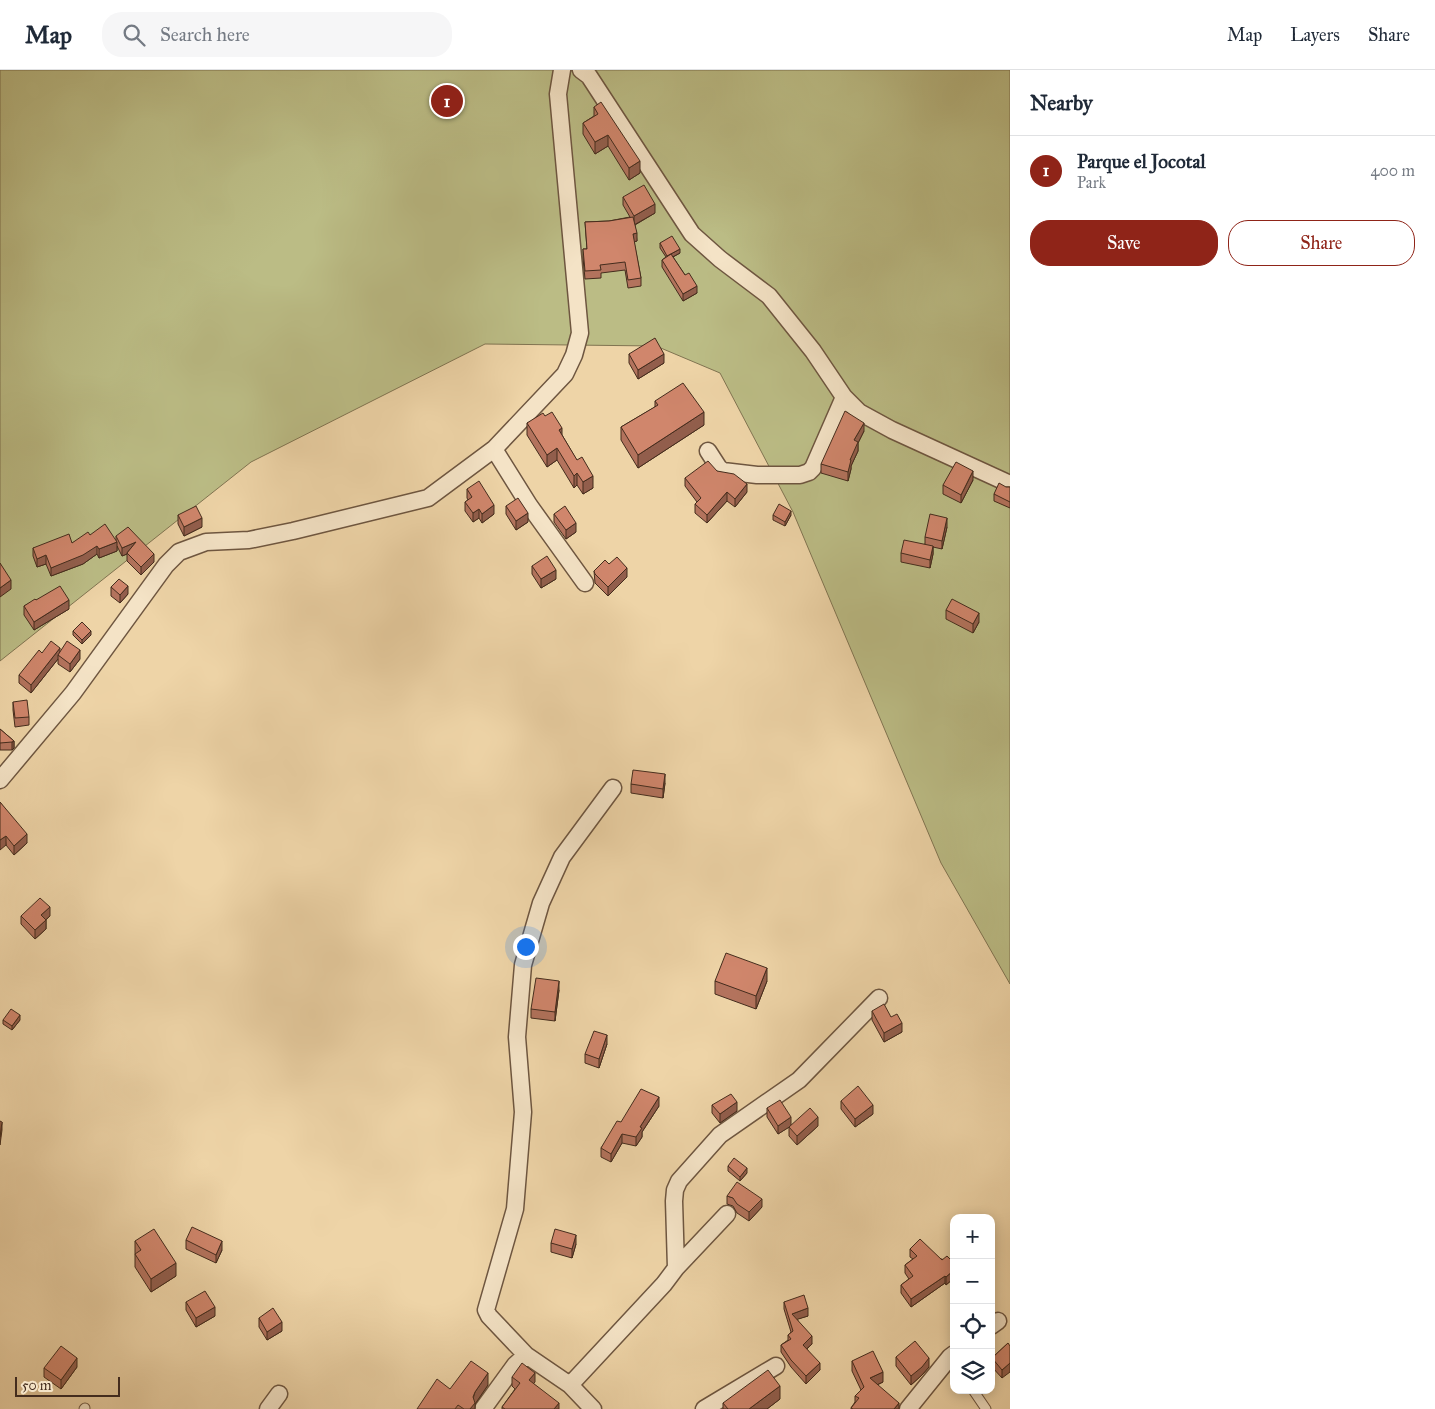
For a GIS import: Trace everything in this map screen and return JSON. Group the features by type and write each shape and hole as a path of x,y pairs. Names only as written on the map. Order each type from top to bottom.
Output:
{"street":[{"path":"0,780 74,694 166,565 179,552 206,542 249,540 428,498 494,449 565,374 574,355 580,333 558,94 562,70"},
{"path":"581,70 589,76 692,234 720,259 769,296 813,351 844,397 859,412 892,430 1010,484"},
{"path":"708,451 723,471 800,476 813,468 844,397"},
{"path":"494,449 529,505 585,583"},
{"path":"593,1409 570,1385 526,1355 489,1316 486,1310 515,1209 523,1112 517,1037 523,965 541,903 562,857 613,788"},
{"path":"676,1268 674,1201 675,1190 679,1181 720,1135 799,1080 879,998"},
{"path":"570,1385 727,1214"},
{"path":"483,1409 515,1364 526,1355"},
{"path":"908,1409 950,1360"},
{"path":"704,1409 776,1366"},
{"path":"268,1409 279,1394"}],"lane":[{"path":"976,1394 986,1409"}],"green space":[{"path":"0,70 1010,70 1010,984 941,863 793,512 720,373 656,346 485,344 251,462 0,661"}],"building":[{"path":"601,102 640,161 629,168 608,135 595,142 583,123 598,114 594,107"},
{"path":"644,185 655,204 634,216 623,197"},
{"path":"633,217 637,233 633,234 641,278 628,280 625,262 600,265 601,270 585,271 583,249 587,249 585,222"},
{"path":"672,236 680,249 667,256 660,243"},
{"path":"671,254 685,275 689,273 697,286 683,294 662,260"},
{"path":"655,338 664,354 638,370 629,354"},
{"path":"683,383 704,412 638,455 621,427 658,405 655,401"},
{"path":"845,411 864,423 854,440 858,442 850,460 848,472 821,464"},
{"path":"552,412 562,428 559,430 577,460 582,457 593,476 583,482 577,473 574,476 557,448 547,455 527,423 543,413 545,416"},
{"path":"708,461 717,471 734,474 747,484 735,499 727,492 707,515 695,504 701,498 685,478"},
{"path":"956,462 973,471 961,495 943,485"},
{"path":"479,481 494,505 482,514 479,509 473,513 465,502 472,497 467,489"},
{"path":"999,483 1010,487 1010,502 994,494"},
{"path":"518,498 528,513 516,521 506,506"},
{"path":"779,504 791,511 785,522 773,515"},
{"path":"196,506 202,518 184,527 178,515"},
{"path":"565,506 576,523 566,530 554,514"},
{"path":"930,514 947,518 942,541 925,537"},
{"path":"105,524 117,542 99,549 97,546 83,555 51,568 46,555 37,559 33,548 69,534 72,543 88,532 90,535"},
{"path":"128,527 154,554 141,567 127,553 136,542 122,548 116,536"},
{"path":"904,540 933,546 930,560 901,553"},
{"path":"547,556 556,570 541,579 532,566"},
{"path":"617,557 627,568 608,587 594,571 605,560 609,564"},
{"path":"0,563 11,580 0,588"},
{"path":"119,579 128,586 120,595 111,587"},
{"path":"60,586 69,600 34,622 24,606"},
{"path":"952,599 979,613 973,624 946,610"},
{"path":"82,622 91,631 82,640 73,631"},
{"path":"51,641 60,648 31,685 19,675 39,650 42,653"},
{"path":"67,641 80,650 70,664 58,655"},
{"path":"27,700 29,717 15,718 13,702"},
{"path":"0,729 14,741 0,743"},
{"path":"633,770 665,774 663,789 631,784"},
{"path":"0,802 27,834 14,846 6,836 0,840"},
{"path":"40,898 50,907 41,915 46,920 35,930 21,916"},
{"path":"726,953 767,968 756,996 715,981"},
{"path":"536,978 559,981 555,1012 531,1009"},
{"path":"884,1004 891,1017 897,1014 902,1023 884,1033 872,1011"},
{"path":"11,1009 20,1015 12,1026 3,1020"},
{"path":"594,1031 607,1035 599,1059 585,1054"},
{"path":"858,1086 873,1105 855,1119 841,1101"},
{"path":"641,1089 659,1097 640,1127 642,1128 636,1137 622,1134 611,1154 601,1148 617,1121 621,1122"},
{"path":"731,1094 737,1102 720,1114 712,1105"},
{"path":"780,1100 791,1117 778,1126 767,1108"},
{"path":"810,1108 818,1117 797,1136 789,1127"},
{"path":"0,1121 2,1122 0,1137"},
{"path":"734,1158 747,1168 740,1177 728,1166"},
{"path":"737,1182 762,1199 749,1212 737,1204 733,1198 727,1196"},
{"path":"192,1227 222,1241 216,1255 186,1240"},
{"path":"154,1229 176,1263 151,1279 135,1254 141,1250 135,1241"},
{"path":"555,1229 576,1235 572,1249 551,1243"},
{"path":"920,1239 942,1260 947,1256 950,1259 950,1274 911,1299 901,1285 913,1276 905,1265 917,1256 910,1249"},
{"path":"205,1291 215,1307 196,1318 186,1302"},
{"path":"804,1295 808,1308 792,1314 812,1336 803,1345 820,1363 806,1376 791,1360 781,1345 791,1339 788,1335 793,1331 784,1302"},
{"path":"273,1308 282,1322 267,1332 259,1318"},
{"path":"915,1341 929,1358 911,1376 896,1357"},
{"path":"1008,1343 1010,1346 1010,1363 1002,1370 995,1362 995,1355"},
{"path":"61,1346 77,1358 61,1380 44,1368"},
{"path":"873,1351 883,1372 870,1378 899,1403 894,1409 851,1408 859,1398 855,1396 864,1387 852,1361"},
{"path":"471,1361 488,1373 475,1392 473,1397 475,1403 470,1409 464,1409 458,1405 455,1409 417,1409 437,1379 450,1389"},
{"path":"522,1363 535,1373 529,1380 559,1403 554,1409 505,1409 502,1407 520,1383 512,1377"},
{"path":"768,1370 780,1386 749,1409 728,1409 723,1403"}],"place":[{"name":"Parque el Jocotal","path":"447,101"}]}
